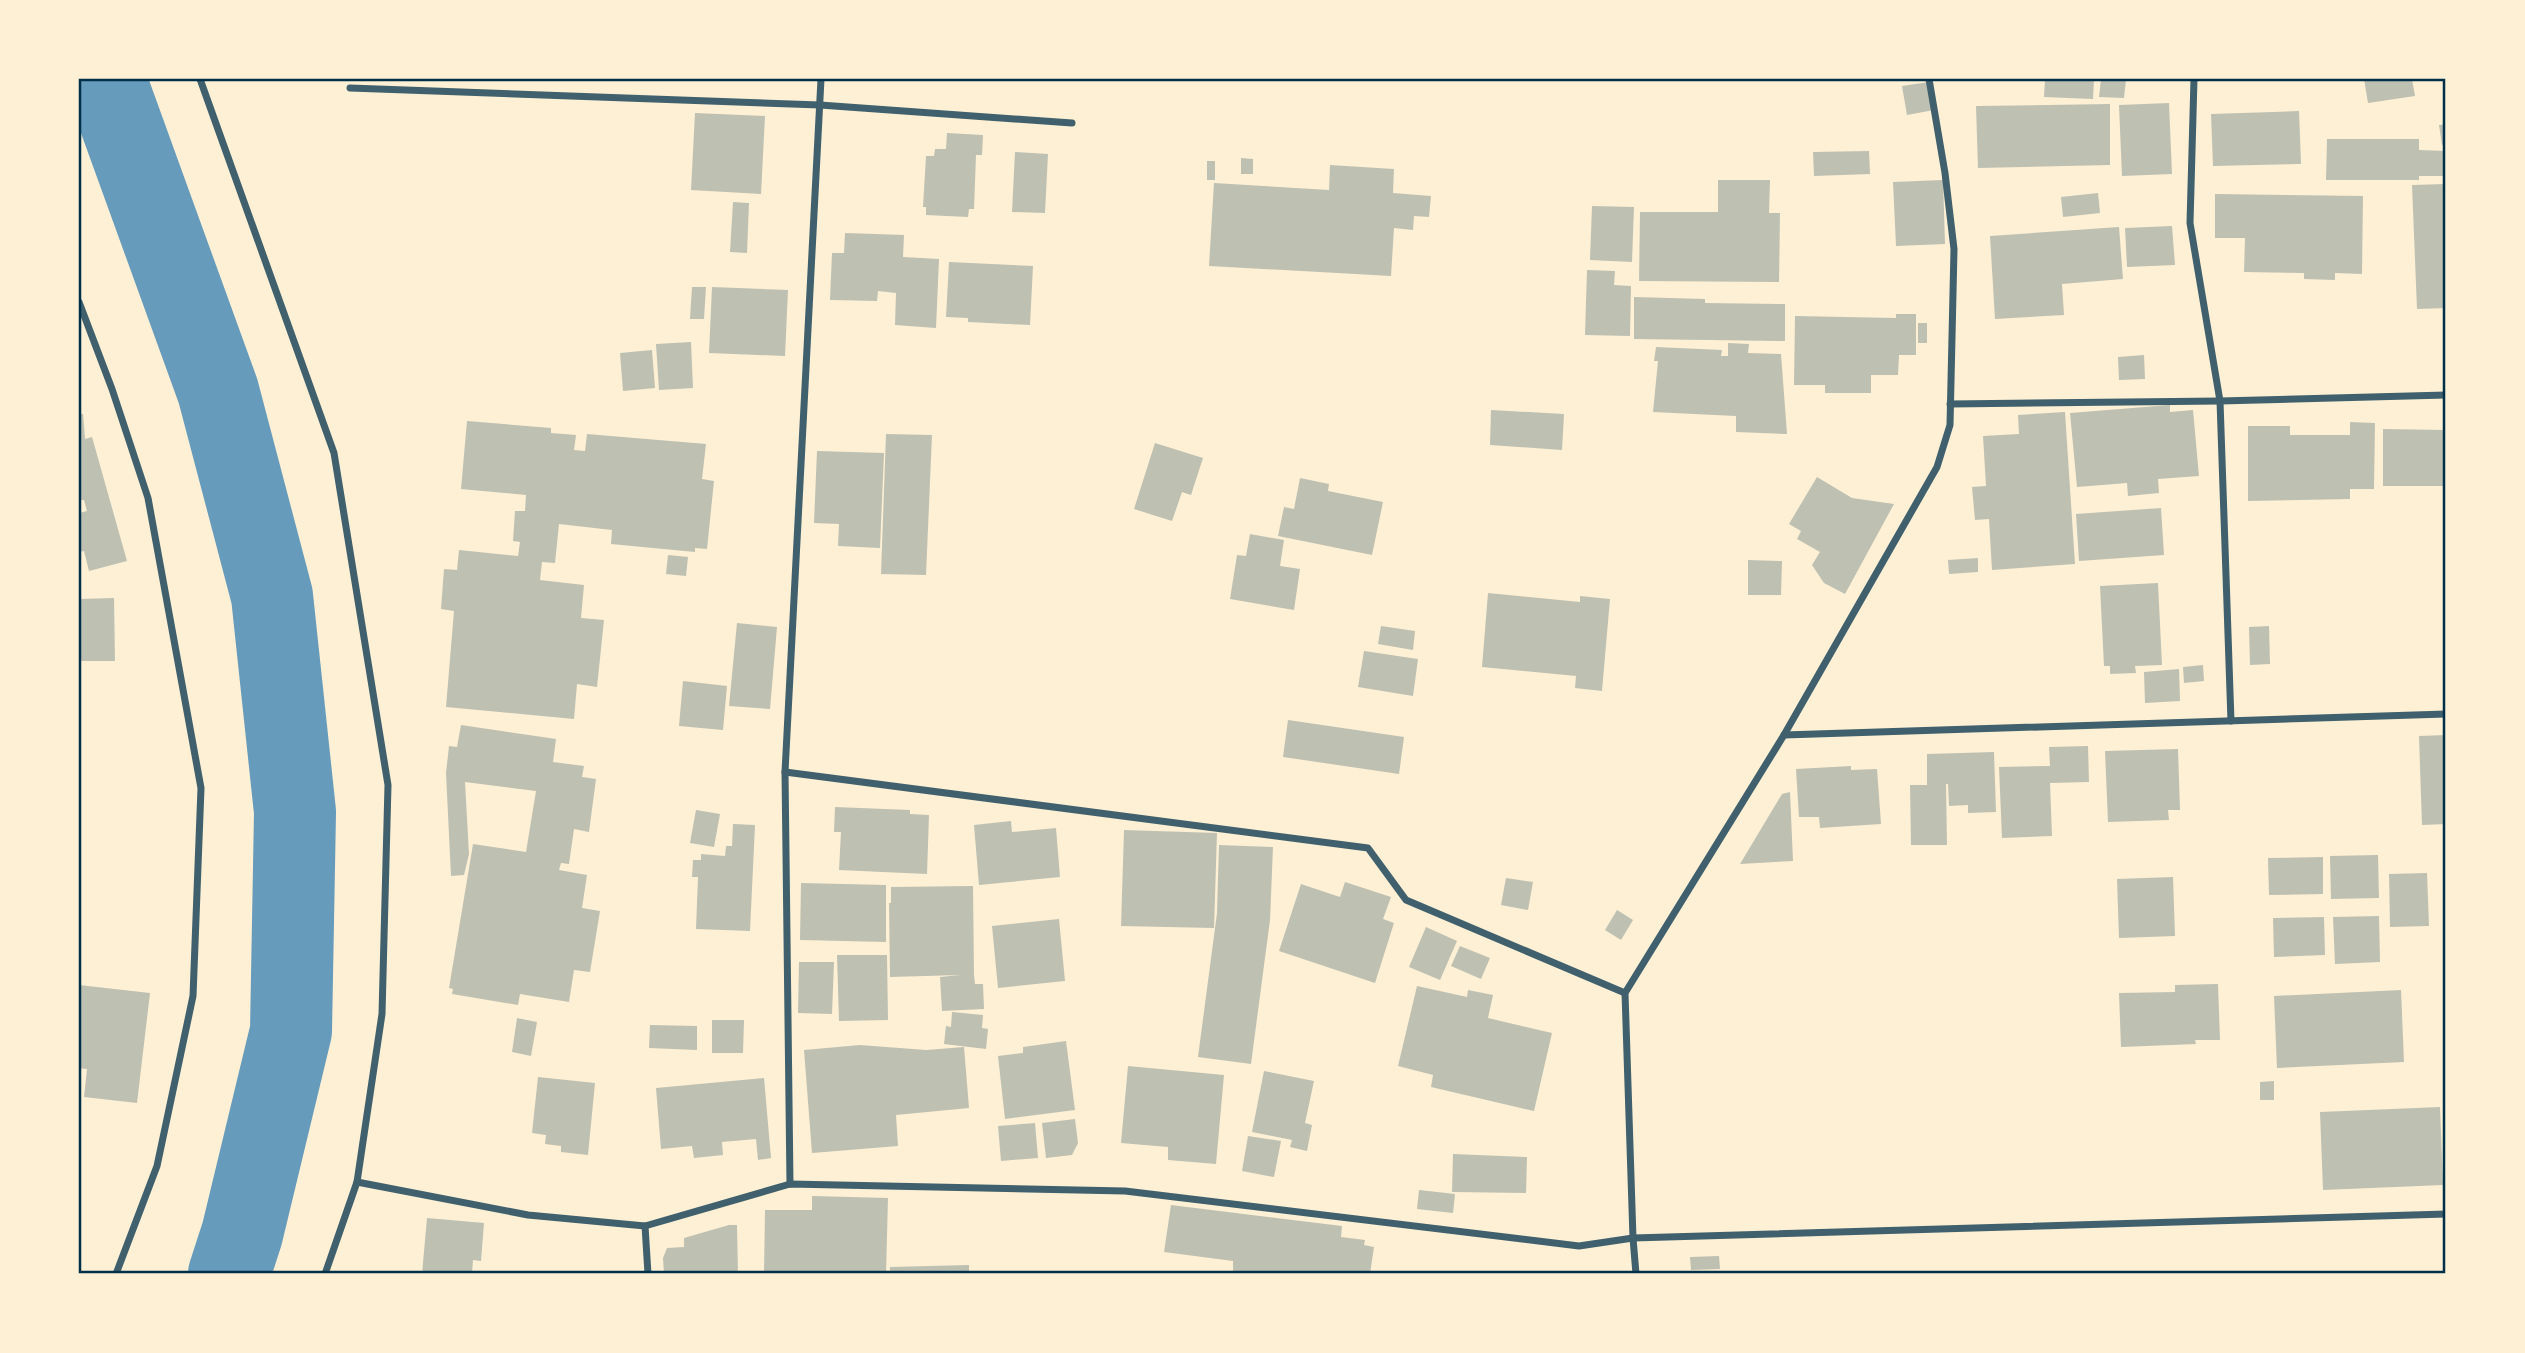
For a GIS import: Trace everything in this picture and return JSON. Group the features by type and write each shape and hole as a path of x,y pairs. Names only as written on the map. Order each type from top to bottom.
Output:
{"street":[{"path":"200,79 334,453 388,785 382,1014 357,1182 325,1274"},
{"path":"790,1184 785,772 821,79"},
{"path":"1636,1274 1625,993 1784,735 1937,467 1950,425 1954,250 1945,173 1929,79"},
{"path":"2193,79 2190,223 2220,401 2231,721"},
{"path":"351,88 820,105 1072,124"},
{"path":"79,302 112,389 148,498 201,788 193,996 157,1166 116,1274"},
{"path":"1950,404 2446,395"},
{"path":"1784,735 2446,715"},
{"path":"785,772 1368,848 1406,900 1625,993"},
{"path":"357,1182 528,1215 645,1226 790,1184 1125,1191 1578,1246 1633,1238 2446,1214"},
{"path":"645,1226 648,1274"}],"building":[{"path":"2045,79 2094,79 2093,99 2044,97"},
{"path":"2101,79 2126,79 2124,98 2099,97"},
{"path":"2364,79 2412,79 2415,96 2368,103"},
{"path":"1929,82 1934,110 1907,115 1902,86"},
{"path":"2169,103 2172,174 2122,176 2119,105"},
{"path":"2110,104 2110,165 1978,168 1976,106"},
{"path":"2299,111 2301,164 2213,166 2211,114"},
{"path":"695,113 765,116 761,194 691,190"},
{"path":"2446,124 2446,145 2442,145 2439,125"},
{"path":"947,133 983,135 982,155 976,155 974,209 969,209 968,217 926,215 926,207 923,207 926,156 934,156 935,149 946,149"},
{"path":"2327,139 2419,139 2419,150 2446,151 2446,176 2419,176 2419,180 2326,180"},
{"path":"1869,151 1870,174 1814,176 1813,152"},
{"path":"1015,152 1048,154 1045,213 1012,212"},
{"path":"1241,158 1253,159 1253,174 1241,174"},
{"path":"1207,161 1215,161 1215,180 1207,180"},
{"path":"1330,165 1394,169 1393,193 1431,196 1429,217 1414,216 1413,230 1394,228 1391,276 1209,266 1214,183 1329,190"},
{"path":"1718,180 1770,180 1769,213 1780,213 1779,282 1639,281 1640,212 1718,212"},
{"path":"1943,180 1945,244 1896,246 1893,182"},
{"path":"2446,184 2446,308 2417,309 2412,185"},
{"path":"2098,193 2100,213 2063,217 2061,197"},
{"path":"2215,194 2363,196 2362,274 2335,273 2335,280 2304,279 2304,273 2244,272 2245,238 2215,238"},
{"path":"733,202 749,203 747,253 730,252"},
{"path":"1592,206 1634,207 1632,262 1590,260"},
{"path":"2172,226 2175,265 2127,267 2125,228"},
{"path":"2119,227 2123,279 2062,284 2064,315 1995,319 1990,236"},
{"path":"845,233 904,235 903,257 939,259 936,328 895,325 896,293 878,291 877,301 830,300 832,253 844,253"},
{"path":"949,262 1033,266 1030,325 968,322 968,318 946,317"},
{"path":"1587,270 1615,271 1614,285 1631,286 1630,336 1585,335"},
{"path":"692,287 706,287 704,319 690,319"},
{"path":"712,287 788,290 785,356 709,353"},
{"path":"1634,297 1705,299 1705,303 1785,304 1785,341 1634,339"},
{"path":"1896,314 1916,314 1916,355 1899,355 1898,375 1871,375 1871,393 1825,393 1825,385 1794,385 1795,316 1896,318"},
{"path":"1918,323 1927,323 1927,343 1918,343"},
{"path":"691,342 693,388 659,390 656,344"},
{"path":"1728,343 1749,344 1748,353 1781,354 1787,434 1736,432 1736,416 1653,412 1658,361 1654,361 1656,347 1722,350 1721,356 1728,356"},
{"path":"652,350 655,388 623,391 620,353"},
{"path":"2144,355 2145,379 2119,380 2118,357"},
{"path":"2170,405 2170,412 2193,410 2199,476 2158,479 2159,493 2128,496 2127,483 2077,487 2070,413"},
{"path":"1491,410 1564,414 1562,450 1490,445"},
{"path":"2065,412 2075,564 1992,570 1989,519 1975,520 1972,487 1986,486 1983,436 2019,434 2018,415"},
{"path":"79,414 83,414 85,439 92,437 127,561 89,571 84,551 79,552 79,513 87,511 84,500 79,500"},
{"path":"467,421 551,428 551,433 576,435 574,450 585,451 587,434 706,444 702,479 714,481 707,549 695,548 695,552 611,544 612,530 559,524 555,563 542,562 540,580 584,585 581,618 604,620 597,687 577,684 574,719 446,707 454,611 441,609 444,569 457,570 459,550 518,556 520,542 513,541 515,511 525,511 526,495 461,489"},
{"path":"2350,422 2375,423 2374,489 2350,489 2350,499 2248,501 2248,426 2290,426 2290,435 2350,435"},
{"path":"2383,429 2446,430 2446,486 2383,486"},
{"path":"886,434 932,435 926,575 881,574"},
{"path":"1155,443 1203,458 1191,495 1182,492 1172,521 1134,509"},
{"path":"817,451 884,453 880,548 838,546 839,524 814,523"},
{"path":"1817,477 1852,498 1894,504 1845,594 1824,583 1812,565 1820,552 1797,539 1801,531 1789,524"},
{"path":"1300,478 1329,484 1328,491 1383,502 1372,555 1278,536 1284,507 1294,509"},
{"path":"2161,508 2164,555 2079,561 2076,514"},
{"path":"1250,534 1284,540 1280,566 1300,569 1294,610 1230,599 1237,555 1246,556"},
{"path":"668,555 688,557 686,576 666,574"},
{"path":"1978,558 1978,572 1949,574 1948,560"},
{"path":"1748,560 1782,561 1781,595 1748,595"},
{"path":"2158,583 2162,665 2135,666 2136,673 2110,674 2110,666 2104,666 2100,586"},
{"path":"1488,593 1580,602 1580,596 1610,599 1602,691 1575,688 1576,676 1482,667"},
{"path":"114,598 115,661 79,661 79,599"},
{"path":"737,623 777,627 770,709 729,706"},
{"path":"1381,626 1415,631 1413,650 1378,644"},
{"path":"2269,626 2270,664 2250,665 2249,627"},
{"path":"1364,651 1418,659 1413,696 1358,687"},
{"path":"2203,665 2204,681 2184,683 2183,667"},
{"path":"2179,669 2180,701 2145,703 2144,672"},
{"path":"683,681 727,686 723,730 679,726"},
{"path":"1288,720 1404,737 1399,774 1283,757"},
{"path":"461,725 556,739 553,762 584,766 582,777 596,779 589,832 574,829 569,864 561,863 559,870 587,875 582,908 600,911 590,972 574,970 569,1002 520,994 518,1005 452,994 453,989 449,988 473,844 526,852 536,791 465,782 469,854 464,875 451,876 446,773 449,746 457,747"},
{"path":"2446,735 2446,824 2422,825 2419,736"},
{"path":"2088,746 2089,782 2050,783 2052,836 2002,838 1999,767 2050,766 2049,747"},
{"path":"2178,749 2180,810 2168,810 2169,820 2108,822 2105,751"},
{"path":"1994,752 1996,812 1968,813 1968,805 1949,806 1946,784 1947,845 1911,845 1910,785 1927,785 1927,754"},
{"path":"1851,766 1851,770 1877,769 1881,824 1820,828 1819,817 1799,817 1796,769"},
{"path":"1790,792 1793,861 1740,864 1782,794"},
{"path":"835,807 910,810 910,814 929,815 927,874 839,870 841,832 834,832"},
{"path":"696,810 720,814 714,847 690,843"},
{"path":"1011,821 1012,832 1056,828 1060,877 979,885 974,825"},
{"path":"733,824 755,825 750,931 696,929 698,877 692,877 693,860 701,860 701,854 725,856 726,846 732,846"},
{"path":"1124,830 1217,833 1214,928 1121,926"},
{"path":"1219,845 1273,847 1270,920 1251,1064 1198,1057 1217,913"},
{"path":"2378,855 2379,898 2331,899 2330,856"},
{"path":"2323,857 2323,894 2269,895 2268,858"},
{"path":"2427,873 2429,926 2390,927 2389,874"},
{"path":"2173,877 2175,936 2119,938 2117,879"},
{"path":"1506,878 1533,882 1528,910 1501,905"},
{"path":"1345,882 1391,897 1383,919 1394,923 1375,983 1279,951 1301,884 1340,897"},
{"path":"801,883 886,885 886,942 800,940"},
{"path":"973,886 974,975 975,984 983,984 984,1009 942,1011 940,977 960,975 890,977 891,887"},
{"path":"1617,910 1633,920 1621,940 1605,930"},
{"path":"2379,916 2380,962 2335,964 2333,917"},
{"path":"2324,917 2325,955 2274,957 2273,918"},
{"path":"1059,919 1065,981 998,988 992,926"},
{"path":"1426,927 1457,941 1440,980 1409,967"},
{"path":"1460,946 1490,958 1481,979 1451,966"},
{"path":"837,955 887,955 888,1020 839,1021"},
{"path":"799,962 834,962 832,1014 798,1013"},
{"path":"2218,984 2220,1040 2195,1040 2196,1044 2121,1047 2119,993 2175,992 2175,985"},
{"path":"79,985 150,993 137,1103 84,1097 87,1069 79,1068"},
{"path":"1417,986 1467,997 1468,990 1493,995 1488,1018 1552,1033 1534,1111 1431,1087 1433,1075 1398,1066"},
{"path":"2401,990 2404,1062 2277,1068 2274,996"},
{"path":"952,1012 983,1015 982,1028 988,1029 986,1049 944,1044 946,1026 951,1027"},
{"path":"517,1018 537,1022 531,1056 512,1052"},
{"path":"712,1020 744,1020 743,1053 712,1053"},
{"path":"650,1025 697,1026 697,1050 649,1048"},
{"path":"1066,1041 1075,1110 1005,1119 998,1056 1023,1053 1023,1047"},
{"path":"860,1045 926,1050 964,1047 969,1108 896,1115 898,1146 812,1153 804,1050"},
{"path":"1128,1066 1224,1075 1216,1164 1168,1160 1168,1147 1121,1143"},
{"path":"1264,1071 1314,1081 1305,1123 1312,1125 1307,1151 1290,1147 1292,1140 1252,1132"},
{"path":"538,1077 595,1083 588,1155 561,1152 561,1146 545,1144 546,1135 532,1133"},
{"path":"764,1078 771,1158 758,1160 756,1139 722,1142 723,1155 694,1158 692,1146 661,1149 656,1088"},
{"path":"2274,1081 2274,1100 2260,1100 2260,1082"},
{"path":"2440,1107 2443,1185 2323,1190 2320,1112"},
{"path":"1075,1119 1078,1143 1072,1155 1046,1158 1042,1123"},
{"path":"1035,1123 1038,1158 1001,1161 998,1126"},
{"path":"1248,1136 1281,1141 1274,1177 1242,1171"},
{"path":"1453,1154 1527,1157 1526,1193 1452,1192"},
{"path":"1419,1190 1455,1194 1453,1213 1417,1209"},
{"path":"812,1196 888,1198 886,1274 764,1274 765,1210 812,1210"},
{"path":"1171,1205 1342,1226 1341,1237 1365,1240 1364,1245 1374,1247 1370,1274 1233,1274 1233,1261 1164,1252"},
{"path":"427,1218 484,1223 481,1261 473,1260 472,1274 422,1274"},
{"path":"737,1225 738,1274 664,1274 663,1258 667,1248 684,1247 684,1238"},
{"path":"1719,1256 1720,1269 1691,1270 1690,1257"},
{"path":"969,1265 969,1274 890,1274 890,1267"}],"waterway":[{"path":"105,79 218,391 272,596 295,812 291,1031 242,1234 229,1274"}]}
